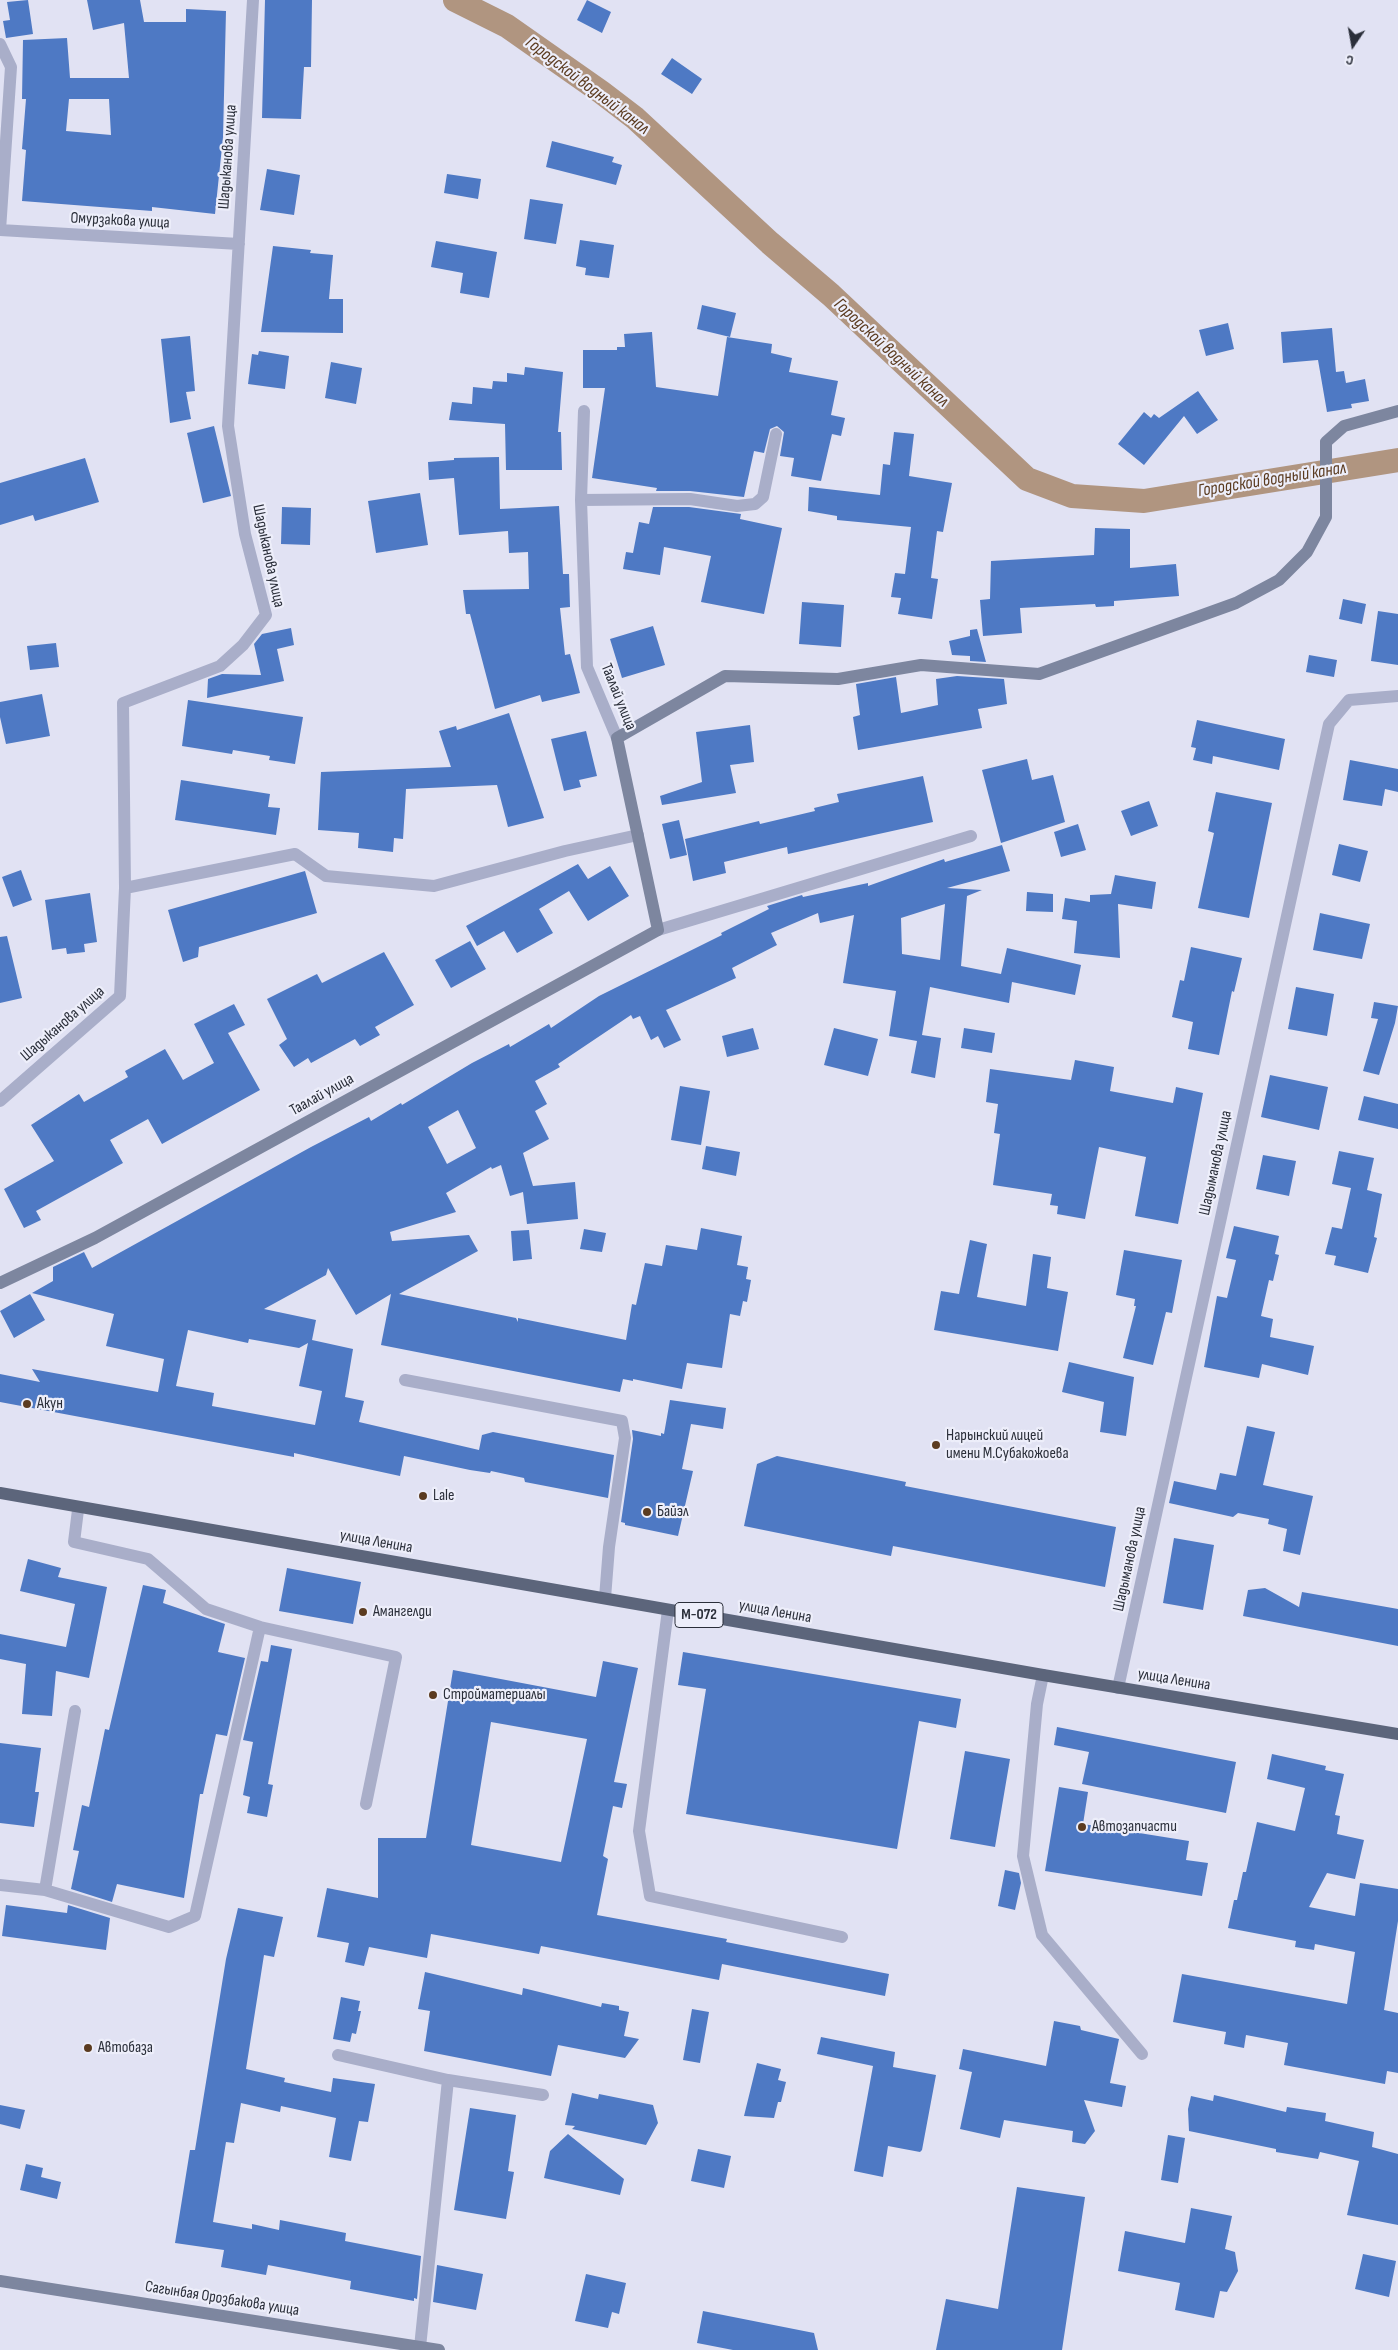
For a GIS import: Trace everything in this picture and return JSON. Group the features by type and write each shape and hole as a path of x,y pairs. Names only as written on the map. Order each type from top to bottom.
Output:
{"main road":[{"name":"улица Ленина","path":"0,1492 1118,1688 1398,1734"}],"street":[{"name":"Шадыканова улица","path":"0,1101 120,996 125,888 123,703 220,666 243,645 266,615 245,534 228,426 253,0"},
{"path":"0,44 11,67 0,230"},
{"name":"Омурзакова улица","path":"0,230 239,244"},
{"name":"Таалай улица","path":"584,411 581,500 587,667 618,738 658,930"},
{"path":"618,738 725,676 838,679 921,665 1039,674 1236,603 1279,580 1307,552 1326,517 1326,442 1344,426 1398,411"},
{"path":"581,500 690,499 737,506 755,504 763,497 776,434"},
{"name":"Шадыманова улица","path":"1118,1688 1329,724 1349,700 1398,696"},
{"path":"125,888 296,854 326,876 434,886 565,851 638,835"},
{"name":"Таалай улица","path":"0,1283 103,1233 658,930 971,836"},
{"path":"405,1380 622,1422 625,1438 609,1547 606,1598"},
{"path":"78,1510 74,1542 148,1559 206,1609 260,1627 396,1657 366,1804"},
{"path":"668,1610 639,1831 650,1896 842,1937"},
{"path":"0,1885 45,1890 169,1927 195,1916 260,1627"},
{"path":"1043,1675 1037,1704 1023,1856 1042,1935 1142,2054"},
{"path":"45,1890 75,1711"},
{"path":"338,2055 448,2080 543,2094"},
{"path":"420,2347 448,2080"},
{"name":"Сагынбая Орозбакова улица","path":"0,2280 440,2350"}],"building":[{"path":"28,0 33,34 6,38 3,21 10,20 7,2"},
{"path":"87,0 140,0 144,22 186,22 186,9 226,11 223,137 215,214 152,207 152,211 22,201 26,150 22,149 26,99 22,99 23,40 67,38 70,78 129,78 124,23 93,30","holes":["69,99 109,99 111,135 66,131"]},
{"path":"265,0 312,0 311,67 304,67 301,119 262,118"},
{"path":"587,0 611,12 602,33 577,20"},
{"path":"672,58 702,79 692,94 661,74"},
{"path":"552,141 614,157 612,162 622,165 616,185 546,167"},
{"path":"267,169 300,175 294,215 260,210"},
{"path":"447,174 481,179 478,199 444,193"},
{"path":"530,199 563,204 556,244 524,239"},
{"path":"580,240 614,245 609,278 585,275 586,268 576,266"},
{"path":"436,241 497,252 489,298 460,293 463,273 431,267"},
{"path":"273,246 311,250 310,253 333,255 329,299 343,299 343,333 261,332"},
{"path":"702,305 736,313 730,337 697,329"},
{"path":"1228,323 1234,349 1206,356 1199,330"},
{"path":"1332,328 1336,372 1344,371 1346,383 1365,379 1369,401 1351,404 1352,408 1327,412 1318,360 1283,363 1281,332"},
{"path":"652,332 656,387 718,396 727,337 772,344 771,353 792,358 789,372 838,381 831,415 845,418 841,436 832,434 821,481 791,476 794,458 780,456 784,432 777,426 770,429 764,453 754,451 744,497 690,491 656,491 657,488 592,478 605,388 583,388 583,350 617,350 617,347 625,347 624,334"},
{"path":"190,336 195,391 186,392 191,419 170,423 161,339"},
{"path":"259,351 289,356 285,389 248,384 252,354 258,355"},
{"path":"331,362 362,368 356,404 325,398"},
{"path":"525,367 563,372 558,432 561,432 562,470 506,470 505,424 449,420 452,402 472,404 473,387 492,389 493,381 507,382 507,373 524,375"},
{"path":"1198,391 1218,420 1197,434 1184,416 1144,465 1118,444 1144,412 1151,418 1154,414 1159,418"},
{"path":"214,426 231,496 203,503 187,433"},
{"path":"894,432 914,434 909,476 952,483 943,532 937,531 931,578 938,579 932,619 898,614 901,598 891,597 895,573 905,574 911,527 837,520 837,516 808,511 809,487 880,495 883,464 890,465"},
{"path":"499,457 500,509 559,506 563,574 569,574 570,607 560,608 565,655 570,654 580,693 542,702 540,695 495,709 470,614 466,614 463,590 529,589 528,552 509,553 508,531 459,535 454,478 429,480 428,462 454,460 454,458"},
{"path":"85,458 99,502 35,521 33,515 0,525 0,483"},
{"path":"420,493 428,545 376,553 368,501"},
{"path":"282,507 311,508 310,545 281,544"},
{"path":"653,507 689,507 741,514 740,519 782,528 764,614 701,602 711,556 664,547 660,575 623,569 626,552 633,553 639,522 649,524"},
{"path":"1095,528 1130,529 1130,568 1176,564 1179,596 1114,601 1114,606 1096,607 1095,604 1020,608 1022,633 983,636 980,600 990,599 991,561 1094,555"},
{"path":"1343,599 1366,604 1362,624 1339,619"},
{"path":"802,602 844,605 841,647 799,644"},
{"path":"1378,611 1398,614 1398,665 1371,661"},
{"path":"653,626 665,665 622,678 610,639"},
{"path":"291,628 294,645 277,649 284,681 207,698 208,679 222,674 261,675 254,644 262,634"},
{"path":"977,629 986,662 970,661 970,656 952,655 949,641 970,636 970,630"},
{"path":"56,643 59,667 30,670 27,646"},
{"path":"1309,655 1337,660 1334,677 1306,672"},
{"path":"957,676 1004,679 1007,704 978,709 982,728 858,750 853,717 860,715 856,684 896,677 901,713 938,705 936,679"},
{"path":"42,694 50,736 6,744 0,717 0,702"},
{"path":"188,700 303,717 295,764 269,760 270,756 233,750 232,754 182,746"},
{"path":"509,713 544,818 508,827 497,785 406,789 403,839 394,838 393,852 358,848 359,833 318,830 321,772 451,767 439,731 456,726 457,730"},
{"path":"1197,720 1285,739 1279,770 1213,756 1212,764 1193,760 1196,748 1191,747"},
{"path":"750,725 754,762 730,765 736,793 662,805 660,796 702,782 696,732"},
{"path":"586,731 597,776 579,780 581,787 564,791 551,739"},
{"path":"1027,759 1032,780 1053,775 1065,822 1001,843 982,770"},
{"path":"1350,760 1398,769 1398,792 1385,789 1382,806 1343,800"},
{"path":"923,776 933,822 788,854 787,847 724,862 726,873 693,881 685,839 759,821 760,824 815,811 814,808 839,802 837,794"},
{"path":"181,780 270,794 268,807 280,808 276,835 175,820"},
{"path":"1216,792 1272,803 1249,918 1198,908 1214,833 1208,831"},
{"path":"1149,801 1158,826 1131,836 1121,811"},
{"path":"679,820 687,855 670,859 662,824"},
{"path":"1078,824 1086,850 1061,857 1054,832"},
{"path":"1339,844 1368,851 1360,882 1332,875"},
{"path":"1002,845 1010,871 947,888 982,890 967,896 961,966 1001,974 1007,948 1081,965 1075,995 1012,982 1009,1003 930,987 922,1035 941,1038 935,1078 911,1073 917,1041 889,1036 896,991 843,983 854,915 820,923 818,913 771,933 777,945 732,968 736,978 666,1010 681,1040 664,1048 658,1036 651,1040 640,1016 633,1019 631,1015 558,1064 560,1067 535,1081 547,1104 535,1111 549,1139 523,1153 533,1186 575,1182 578,1219 527,1224 523,1192 510,1196 501,1165 492,1169 491,1167 446,1193 456,1212 390,1232 392,1241 469,1235 478,1251 399,1294 516,1318 518,1322 518,1318 626,1340 632,1304 636,1305 645,1263 662,1266 666,1245 697,1250 701,1228 742,1236 737,1265 748,1267 746,1279 751,1280 747,1302 743,1301 740,1316 730,1314 722,1368 687,1363 682,1389 633,1379 633,1381 623,1379 620,1392 381,1345 391,1294 356,1315 328,1268 326,1275 264,1309 316,1320 312,1340 353,1349 345,1397 364,1401 359,1422 479,1450 482,1435 493,1432 614,1455 608,1498 525,1482 524,1478 491,1471 490,1473 470,1470 404,1456 400,1476 294,1453 294,1457 0,1402 0,1374 40,1382 32,1369 158,1392 164,1359 106,1346 114,1314 32,1293 53,1281 53,1267 84,1252 92,1268 311,1147 369,1117 371,1121 401,1103 402,1105 472,1063 509,1044 510,1047 549,1024 551,1028 599,996 722,935 721,933 769,909 767,906 802,895 803,897 868,883 868,886 944,859 945,862","holes":["945,904 940,960 902,954 901,918","458,1110 476,1148 447,1164 428,1127","188,1330 248,1343 249,1339 299,1348 308,1343 299,1386 322,1391 315,1425 212,1406 214,1393 176,1386"]},
{"path":"578,864 588,879 610,866 629,896 588,921 569,891 539,909 553,933 517,953 504,931 477,946 466,926"},
{"path":"21,870 32,900 13,907 2,877"},
{"path":"305,871 317,913 199,947 198,957 183,962 168,910"},
{"path":"1115,875 1156,882 1152,909 1118,904 1120,958 1074,953 1077,921 1062,919 1065,898 1090,902 1090,895 1111,894"},
{"path":"1027,892 1053,894 1053,912 1026,911"},
{"path":"90,893 97,942 84,944 85,952 67,954 66,948 52,950 45,900"},
{"path":"1320,913 1370,924 1362,959 1313,950"},
{"path":"7,936 22,998 0,1003 0,937"},
{"path":"470,941 486,969 451,988 435,960"},
{"path":"1191,947 1242,958 1234,992 1232,991 1219,1055 1188,1049 1193,1022 1172,1017 1180,980 1184,981"},
{"path":"384,952 414,1005 375,1027 380,1035 360,1046 355,1039 311,1063 308,1058 294,1067 279,1045 287,1039 267,999 317,974 322,983"},
{"path":"1296,987 1334,994 1327,1036 1288,1029"},
{"path":"1374,1002 1398,1006 1395,1023 1379,1075 1363,1071 1378,1019 1371,1018"},
{"path":"234,1004 245,1025 228,1033 260,1090 162,1144 148,1119 110,1140 123,1163 36,1211 41,1220 24,1228 4,1189 54,1161 31,1125 79,1094 84,1102 128,1077 125,1071 165,1049 183,1080 214,1063 194,1024"},
{"path":"753,1028 759,1049 727,1057 722,1036"},
{"path":"834,1028 878,1039 868,1076 824,1065"},
{"path":"964,1028 995,1033 992,1053 961,1048"},
{"path":"1075,1060 1114,1067 1110,1091 1173,1103 1176,1087 1203,1093 1178,1224 1135,1216 1146,1157 1099,1147 1085,1219 1057,1214 1058,1206 1050,1205 1052,1194 993,1185 1000,1134 994,1133 998,1104 986,1102 990,1069 1071,1080"},
{"path":"1270,1075 1328,1087 1319,1130 1261,1117"},
{"path":"680,1086 710,1091 701,1145 671,1140"},
{"path":"1364,1096 1398,1104 1398,1129 1358,1120"},
{"path":"706,1146 740,1152 736,1176 702,1169"},
{"path":"1339,1151 1374,1158 1367,1190 1382,1194 1374,1237 1377,1238 1368,1273 1334,1265 1336,1256 1325,1254 1332,1227 1342,1229 1351,1188 1332,1184"},
{"path":"1263,1155 1296,1161 1289,1196 1256,1189"},
{"path":"1234,1226 1279,1236 1275,1254 1279,1255 1273,1281 1269,1280 1261,1316 1273,1319 1270,1337 1314,1346 1308,1375 1262,1364 1259,1378 1204,1367 1217,1296 1227,1298 1236,1260 1226,1258"},
{"path":"584,1229 606,1233 602,1252 580,1249"},
{"path":"529,1230 532,1259 513,1261 511,1231"},
{"path":"970,1240 987,1244 977,1297 1026,1306 1033,1254 1051,1257 1047,1288 1068,1292 1058,1351 934,1330 941,1291 959,1294"},
{"path":"1124,1250 1182,1260 1172,1313 1166,1312 1153,1365 1123,1358 1136,1306 1134,1306 1135,1299 1116,1295"},
{"path":"30,1294 45,1320 14,1338 0,1311"},
{"path":"1069,1362 1134,1377 1126,1436 1100,1432 1104,1402 1062,1392"},
{"path":"670,1400 726,1408 723,1429 691,1424 682,1469 693,1471 678,1536 625,1525 625,1523 621,1522 633,1439 632,1430 661,1436 661,1433 664,1434"},
{"path":"1247,1426 1275,1432 1263,1485 1313,1496 1300,1555 1283,1551 1287,1529 1268,1524 1269,1519 1238,1513 1233,1517 1169,1503 1174,1481 1216,1490 1220,1473 1236,1476"},
{"path":"777,1456 906,1482 905,1486 1116,1527 1105,1587 893,1546 891,1556 744,1526 757,1464"},
{"path":"1174,1538 1214,1545 1203,1610 1163,1603"},
{"path":"28,1559 61,1568 58,1577 107,1587 89,1678 56,1671 52,1716 22,1714 26,1664 0,1659 0,1634 66,1647 75,1604 20,1591"},
{"path":"287,1568 361,1582 353,1624 279,1611"},
{"path":"143,1585 166,1590 163,1603 225,1624 218,1652 245,1658 227,1736 216,1734 203,1794 200,1794 184,1898 117,1884 112,1902 71,1889 79,1851 73,1850 82,1805 89,1807 105,1729 109,1730"},
{"path":"1265,1588 1299,1607 1302,1592 1398,1609 1398,1646 1243,1616 1248,1590"},
{"path":"271,1645 292,1649 268,1784 273,1785 267,1817 247,1813 250,1797 243,1795 253,1742 243,1740 261,1661 268,1662"},
{"path":"683,1652 961,1699 956,1728 919,1721 897,1849 686,1814 706,1689 678,1685"},
{"path":"603,1661 638,1668 614,1782 627,1784 622,1808 613,1806 603,1856 608,1859 597,1915 727,1939 726,1942 889,1974 885,1996 722,1964 719,1980 541,1946 539,1954 431,1934 427,1958 369,1947 364,1966 345,1962 349,1943 317,1937 327,1888 378,1898 378,1838 426,1838 453,1670 596,1697","holes":["491,1722 587,1739 561,1862 471,1845"]},
{"path":"1057,1727 1236,1762 1226,1813 1082,1784 1089,1752 1054,1745"},
{"path":"0,1743 41,1748 35,1792 39,1792 34,1827 0,1823"},
{"path":"965,1751 1010,1759 995,1847 950,1839"},
{"path":"1272,1754 1326,1766 1325,1770 1344,1774 1335,1815 1340,1816 1337,1834 1364,1840 1355,1879 1327,1873 1309,1907 1355,1916 1360,1883 1398,1889 1398,1921 1384,2010 1398,2013 1398,2073 1387,2071 1385,2084 1284,2065 1288,2043 1246,2035 1244,2048 1224,2044 1226,2032 1173,2022 1182,1974 1347,2004 1355,1952 1315,1944 1314,1950 1295,1947 1296,1941 1228,1928 1243,1872 1246,1872 1257,1822 1295,1831 1305,1788 1267,1779"},
{"path":"1059,1787 1088,1792 1083,1824 1189,1841 1186,1860 1208,1863 1202,1896 1045,1871"},
{"path":"1005,1870 1019,1873 1021,1883 1015,1910 998,1906"},
{"path":"6,1905 67,1913 68,1905 110,1918 106,1950 2,1936"},
{"path":"238,1908 283,1917 274,1957 264,1955 246,2069 285,2078 284,2082 331,2092 333,2078 375,2084 368,2122 359,2121 351,2161 329,2157 336,2118 281,2106 280,2112 241,2103 234,2143 226,2142 213,2222 252,2229 252,2224 279,2230 280,2220 346,2233 345,2241 421,2256 417,2299 414,2298 414,2301 350,2289 351,2281 268,2265 266,2275 221,2267 224,2250 175,2243 190,2150 195,2150 226,1959"},
{"path":"425,1972 522,1995 523,1988 601,2007 602,2003 619,2006 619,2010 629,2012 624,2036 639,2039 625,2058 558,2045 551,2076 424,2051 430,2011 418,2009"},
{"path":"341,1997 360,2001 358,2011 361,2011 356,2034 352,2033 350,2042 333,2039"},
{"path":"692,2009 709,2012 700,2063 683,2060"},
{"path":"1054,2021 1080,2026 1081,2030 1119,2039 1110,2083 1126,2086 1122,2107 1084,2100 1095,2131 1085,2144 1072,2142 1073,2131 1004,2120 1000,2138 960,2129 972,2072 959,2069 963,2049 1046,2066"},
{"path":"821,2037 895,2052 893,2067 936,2075 922,2150 920,2152 888,2146 883,2177 854,2171 873,2066 817,2054"},
{"path":"757,2063 781,2069 778,2080 786,2082 781,2102 778,2102 774,2118 744,2116"},
{"path":"572,2093 598,2099 599,2094 653,2105 658,2123 646,2145 572,2129 575,2126 565,2125"},
{"path":"1214,2095 1286,2112 1287,2107 1326,2113 1325,2121 1374,2132 1372,2147 1398,2154 1398,2225 1347,2215 1359,2161 1320,2152 1318,2159 1276,2152 1276,2149 1189,2131 1188,2109 1191,2096 1213,2101"},
{"path":"0,2105 25,2110 20,2129 0,2124"},
{"path":"470,2108 516,2115 508,2171 514,2172 506,2219 454,2210"},
{"path":"568,2134 624,2179 620,2195 544,2178 550,2151"},
{"path":"1168,2135 1185,2138 1178,2183 1161,2180"},
{"path":"698,2149 731,2156 724,2188 691,2181"},
{"path":"26,2164 43,2168 41,2177 61,2182 57,2199 20,2190"},
{"path":"1017,2187 1085,2197 1062,2350 936,2350 946,2299 998,2309"},
{"path":"1191,2208 1232,2216 1225,2249 1235,2252 1238,2271 1227,2292 1220,2291 1214,2318 1175,2310 1180,2283 1118,2271 1125,2231 1185,2243"},
{"path":"1363,2254 1396,2261 1389,2297 1355,2289"},
{"path":"437,2265 483,2274 476,2310 433,2302"},
{"path":"586,2274 626,2283 619,2314 612,2312 608,2328 575,2321"},
{"path":"703,2311 814,2333 818,2350 733,2350 697,2343"}],"waterway":[{"name":"Городской водный канал","path":"455,0 507,26 635,118 770,243 831,295 1027,479 1072,496 1144,501 1398,460"}],"place":[{"name":"Акун","path":"27,1404"},
{"name":"Нарынский лицей имени М.Субакожоева","path":"936,1445"},
{"name":"Lale","path":"423,1496"},
{"name":"Байэл","path":"647,1512"},
{"name":"Амангелди","path":"363,1612"},
{"name":"Стройматериалы","path":"433,1695"},
{"name":"Автозапчасти","path":"1082,1827"},
{"name":"Автобаза","path":"88,2048"}]}
